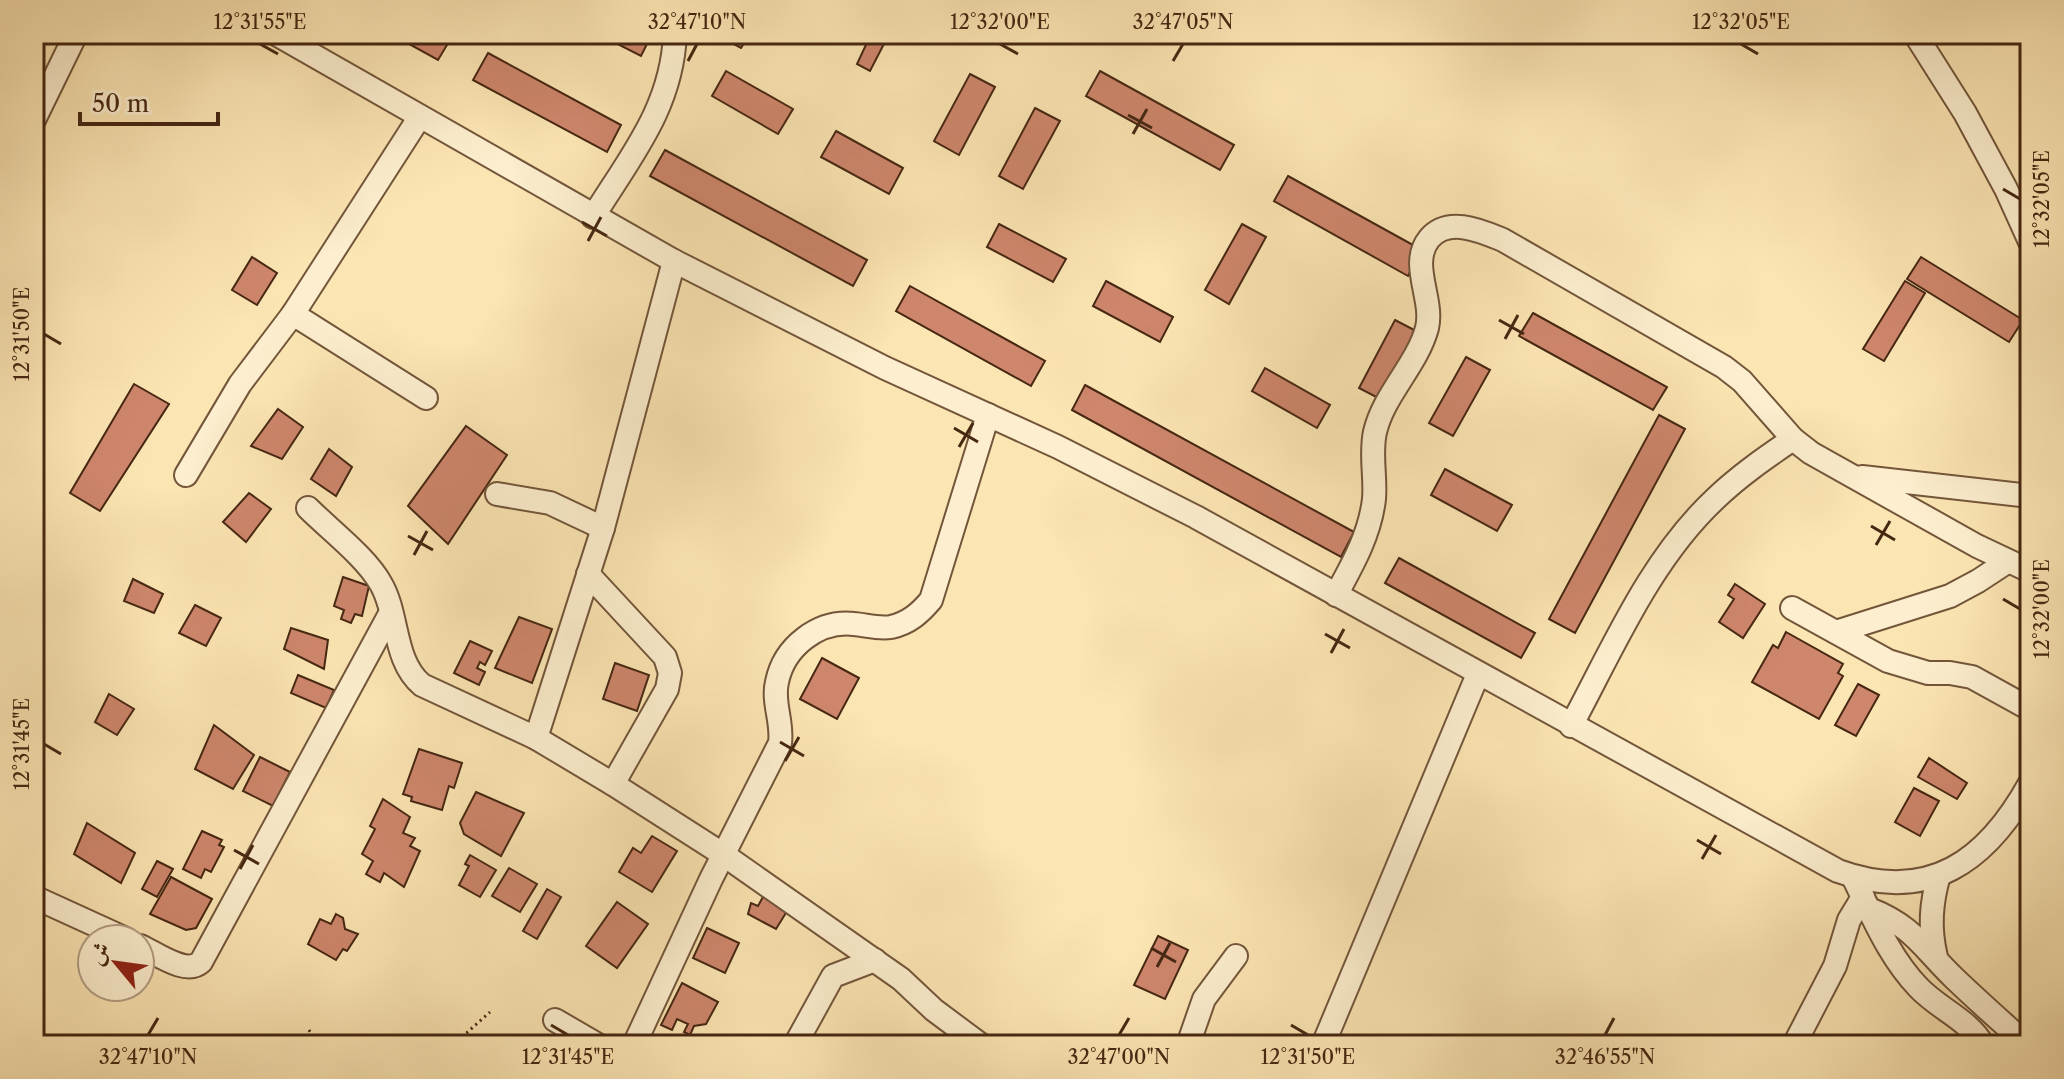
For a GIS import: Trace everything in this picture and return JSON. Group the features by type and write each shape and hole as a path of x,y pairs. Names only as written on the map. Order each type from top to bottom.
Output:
{"street":[{"path":"34,120 76,34"},
{"path":"276,34 674,261 856,354 1128,481 1823,864 1853,877 1896,883 1939,875 1957,866 1990,843 2030,783"},
{"path":"593,217 654,120 670,76 675,34"},
{"path":"1915,34 1965,113 2006,189 2030,242"},
{"path":"186,475 240,384 293,314 419,118"},
{"path":"1336,595 1358,555 1371,519 1375,481 1373,447 1379,419 1426,329 1428,308 1421,260 1424,248 1430,237 1451,226 1503,240 1706,355 1742,381 1793,439 1852,476 2007,562 2030,571"},
{"path":"536,738 603,528 674,261"},
{"path":"293,314 426,398"},
{"path":"634,1045 780,743 782,730 776,686 780,668 789,652 802,639 818,630 835,624 888,627 905,623 920,613 931,600 988,415"},
{"path":"1571,726 1652,578 1680,537 1713,500 1751,467 1793,439"},
{"path":"1852,476 2030,496"},
{"path":"497,494 550,503 603,528"},
{"path":"308,508 375,574 388,598 405,662 414,679 536,738 724,855 901,979 934,1010 981,1045"},
{"path":"1836,632 1950,596 2007,562"},
{"path":"588,574 665,657 670,673 663,696 613,784"},
{"path":"1792,608 1898,665 1928,673 1972,677 2030,709"},
{"path":"156,953 187,968 201,962 391,612"},
{"path":"1323,1045 1478,674"},
{"path":"1937,958 1931,908 1939,875"},
{"path":"1853,877 1887,946 1908,976 1934,1002 1974,1031 1983,1045"},
{"path":"34,897 91,923"},
{"path":"1866,903 1906,928 1955,979 2027,1045"},
{"path":"1794,1045 1835,966 1849,920 1866,903"},
{"path":"1188,1045 1204,999 1236,956"},
{"path":"795,1045 833,976 875,960"},
{"path":"555,1020 598,1045"}],"path":[{"path":"453,1045 490,1012"},
{"path":"309,1030 317,1045"}],"building":[{"path":"391,34 452,34 453,35 438,60"},
{"path":"598,34 652,34 641,56"},
{"path":"715,34 750,34 741,48"},
{"path":"871,34 886,40 870,71 857,64"},
{"path":"488,53 621,125 607,152 473,80"},
{"path":"726,71 793,109 778,134 712,96"},
{"path":"1100,71 1234,145 1220,170 1086,96"},
{"path":"970,74 995,87 959,155 934,141"},
{"path":"1035,108 1060,121 1023,189 999,176"},
{"path":"836,131 903,168 889,194 821,157"},
{"path":"665,150 867,260 853,286 650,176"},
{"path":"1288,176 1422,250 1408,276 1274,201"},
{"path":"999,224 1066,259 1053,282 987,247"},
{"path":"1242,224 1266,237 1229,304 1205,290"},
{"path":"252,257 277,273 257,305 232,290"},
{"path":"1921,257 2023,320 2009,342 1907,279"},
{"path":"1106,281 1173,317 1160,342 1093,306"},
{"path":"1905,281 1925,293 1884,361 1863,349"},
{"path":"910,286 1045,361 1031,386 896,311"},
{"path":"1533,313 1667,387 1653,410 1519,336"},
{"path":"1395,320 1418,332 1382,400 1359,388"},
{"path":"1466,357 1490,370 1453,436 1429,423"},
{"path":"1265,368 1330,405 1317,428 1252,391"},
{"path":"134,384 169,404 100,511 70,493"},
{"path":"1085,385 1354,532 1341,557 1072,410"},
{"path":"278,409 303,427 282,459 251,446"},
{"path":"1659,415 1685,429 1575,633 1549,619"},
{"path":"466,426 507,455 448,544 408,506"},
{"path":"329,449 352,467 336,496 311,479"},
{"path":"1445,469 1512,505 1497,531 1431,495"},
{"path":"249,493 271,509 246,542 223,522"},
{"path":"1399,558 1535,633 1521,658 1385,583"},
{"path":"343,577 369,586 362,616 355,614 351,623 341,619 344,610 334,606"},
{"path":"133,579 163,594 154,613 124,601"},
{"path":"1735,584 1765,604 1743,638 1719,622 1734,599 1728,595"},
{"path":"195,605 221,618 206,646 179,633"},
{"path":"519,617 552,629 532,683 495,668"},
{"path":"291,628 328,640 324,669 284,649"},
{"path":"1786,632 1843,664 1838,673 1843,676 1819,719 1752,682 1773,645 1778,648"},
{"path":"470,641 492,651 485,665 480,662 477,668 485,672 479,685 454,673"},
{"path":"822,658 859,678 837,719 800,699"},
{"path":"615,663 649,675 637,711 603,699"},
{"path":"298,675 334,690 326,708 291,693"},
{"path":"1858,684 1879,695 1856,736 1835,725"},
{"path":"109,694 134,709 117,735 95,722"},
{"path":"214,725 254,755 233,789 195,769"},
{"path":"419,749 462,763 454,788 449,786 442,810 411,801 412,797 403,794"},
{"path":"260,757 290,772 273,806 243,791"},
{"path":"1929,758 1967,783 1957,799 1918,777"},
{"path":"1914,788 1939,801 1920,836 1895,822"},
{"path":"476,792 524,813 501,856 464,834 460,823"},
{"path":"383,799 410,817 403,833 415,838 410,846 420,851 404,887 384,873 380,882 366,874 373,861 362,854 375,829 370,826"},
{"path":"87,823 135,853 121,883 74,854"},
{"path":"202,831 222,840 219,845 224,847 211,872 205,869 201,878 183,869"},
{"path":"652,836 677,851 652,892 619,872 633,848 641,853"},
{"path":"470,855 496,870 480,897 459,885 469,866 465,864"},
{"path":"157,861 173,869 157,897 142,889"},
{"path":"509,868 537,884 520,912 492,896"},
{"path":"171,877 212,899 196,928 186,930 150,914"},
{"path":"547,889 561,897 537,939 523,931"},
{"path":"764,895 789,908 776,929 748,914 751,903 758,906"},
{"path":"617,902 648,924 617,968 586,946"},
{"path":"336,914 343,918 345,929 358,934 347,951 343,949 336,960 308,944 320,919 331,924"},
{"path":"707,928 739,943 725,973 693,958"},
{"path":"1158,936 1188,950 1165,999 1134,985"},
{"path":"682,983 718,1002 706,1024 694,1026 690,1035 684,1032 688,1024 677,1019 672,1030 661,1025"}]}
